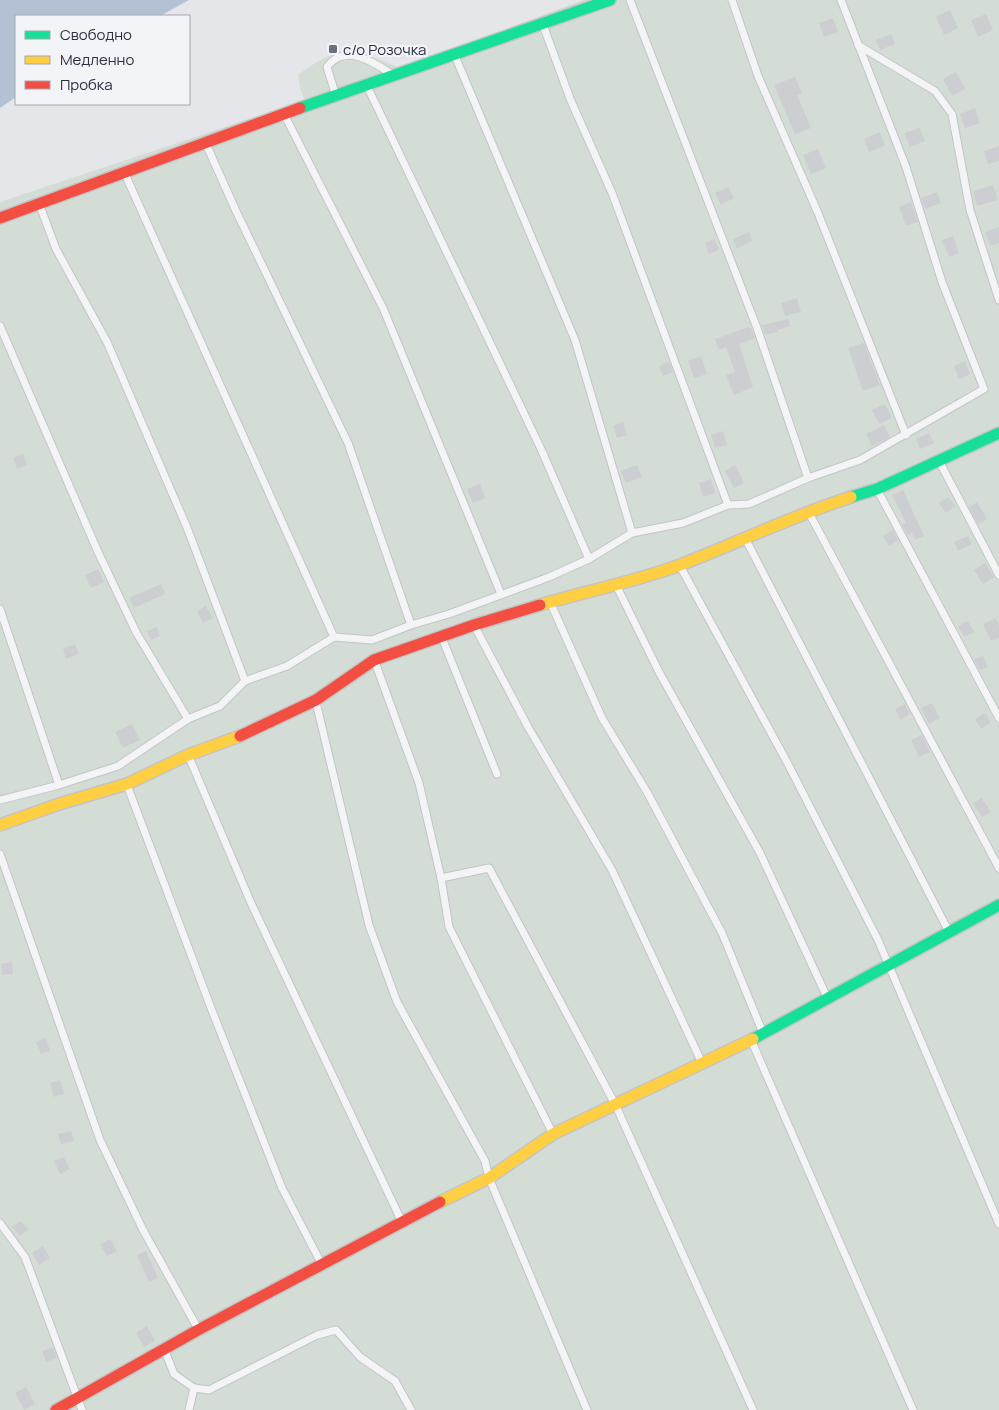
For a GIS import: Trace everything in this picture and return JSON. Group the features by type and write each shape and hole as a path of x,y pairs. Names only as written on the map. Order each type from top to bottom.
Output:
{"street":[{"path":"0,218 283,113 367,86 610,0"},
{"path":"0,825 59,804 127,784 188,755 248,733 316,700 374,660 474,625 550,602 617,586 679,565 808,512 877,489 938,459 999,433"},
{"path":"56,1410 198,1330 401,1221 489,1178 553,1134 616,1106 763,1034 948,930 999,905"}],"lane":[{"path":"630,0 757,328 808,478"},
{"path":"732,0 758,76 818,213 906,435"},
{"path":"0,800 59,785 118,766 188,720 220,706 245,681 287,666 334,637 372,640 549,577 589,559 632,533 683,523 728,505 750,504 808,478 860,460 984,389 942,282 906,167 841,0"},
{"path":"543,25 571,102 612,193 728,505"},
{"path":"857,45 936,91 952,114 970,210 999,300"},
{"path":"336,96 327,72 330,62 339,57 352,55 370,59 394,76"},
{"path":"455,55 575,340 632,533"},
{"path":"367,86 540,449 589,559"},
{"path":"283,113 383,308 501,594"},
{"path":"205,141 236,211 348,443 410,625"},
{"path":"124,171 334,637"},
{"path":"39,203 56,249 107,342 181,512 245,681"},
{"path":"0,326 98,552 136,632 188,720"},
{"path":"938,459 999,575"},
{"path":"877,489 999,718"},
{"path":"808,512 999,868"},
{"path":"745,538 948,930"},
{"path":"679,565 788,764 878,940 999,1224"},
{"path":"617,586 659,672 760,853 827,998"},
{"path":"550,602 602,718 647,792 722,934 763,1034"},
{"path":"0,609 59,785"},
{"path":"474,625 528,727 612,870 702,1063"},
{"path":"441,636 497,774"},
{"path":"374,660 419,783 441,878 449,927 553,1134"},
{"path":"316,700 369,925 394,994 486,1161 489,1178 587,1410"},
{"path":"188,755 251,902 401,1221"},
{"path":"127,784 211,1008 282,1188 321,1264"},
{"path":"0,854 100,1140 143,1230 198,1330"},
{"path":"441,878 489,868 616,1106 754,1410"},
{"path":"751,1040 913,1410"},
{"path":"0,1223 25,1256 82,1410"},
{"path":"165,1350 174,1374 194,1388 209,1390 317,1335 336,1330 360,1357 395,1381 411,1410"},
{"path":"189,1410 194,1388"}],"shaded area":[{"path":"583,0 999,0 999,1410 0,1410 0,202 305,100 300,88 298,75 326,57 338,53 360,53 402,69"}],"water":[{"path":"0,0 189,0 162,15 15,15 15,98 0,108"}],"building":[{"path":"950,10 958,28 944,35 936,17"},
{"path":"986,14 993,30 978,37 971,20"},
{"path":"833,18 838,32 824,37 819,23"},
{"path":"891,34 895,44 880,50 876,40"},
{"path":"956,72 965,89 952,96 943,79"},
{"path":"795,77 802,93 797,95 811,128 795,134 774,85"},
{"path":"975,108 980,123 965,128 960,114"},
{"path":"920,128 925,141 910,147 904,133"},
{"path":"880,132 885,146 869,152 864,139"},
{"path":"999,146 999,161 988,164 984,151"},
{"path":"818,149 826,168 811,174 803,155"},
{"path":"993,185 998,200 977,206 973,191"},
{"path":"728,187 734,198 721,205 715,193"},
{"path":"937,192 941,203 925,209 921,198"},
{"path":"911,202 918,222 906,226 899,207"},
{"path":"999,227 999,243 990,246 985,232"},
{"path":"749,232 753,241 737,248 733,239"},
{"path":"953,236 959,253 949,257 942,240"},
{"path":"715,239 719,250 709,254 705,243"},
{"path":"797,298 801,312 785,316 781,303"},
{"path":"788,319 790,326 778,330 778,332 765,335 762,325"},
{"path":"748,327 751,328 755,338 739,344 753,387 734,395 726,375 735,372 726,347 719,350 715,339"},
{"path":"864,343 880,385 863,391 848,348"},
{"path":"701,356 707,374 694,378 688,361"},
{"path":"965,361 970,374 959,379 954,366"},
{"path":"669,362 673,372 663,376 659,366"},
{"path":"885,404 892,418 879,424 872,410"},
{"path":"623,422 627,435 617,438 613,426"},
{"path":"884,425 890,437 872,446 866,434"},
{"path":"723,431 727,445 715,448 711,435"},
{"path":"929,433 934,443 920,449 916,439"},
{"path":"23,454 27,465 17,469 13,458"},
{"path":"637,465 642,477 626,483 621,471"},
{"path":"735,465 744,483 734,488 725,471"},
{"path":"711,479 715,493 703,497 699,483"},
{"path":"480,484 485,498 473,503 467,489"},
{"path":"903,490 924,536 915,540 912,533 908,535 902,525 906,523 892,495"},
{"path":"948,497 955,506 946,513 939,503"},
{"path":"977,502 987,519 978,524 969,507"},
{"path":"893,530 898,540 889,546 883,536"},
{"path":"968,536 972,544 958,551 954,542"},
{"path":"985,563 994,577 983,584 974,570"},
{"path":"98,569 104,582 91,588 85,575"},
{"path":"161,584 165,594 134,608 129,598"},
{"path":"206,606 213,618 203,623 197,611"},
{"path":"996,618 999,626 999,638 991,641 983,624"},
{"path":"968,621 974,632 964,637 958,626"},
{"path":"157,627 160,636 151,640 147,631"},
{"path":"75,644 79,654 66,659 63,649"},
{"path":"983,656 988,667 980,670 974,660"},
{"path":"932,703 940,718 929,724 921,708"},
{"path":"905,704 910,714 900,720 895,709"},
{"path":"985,713 991,722 981,729 975,719"},
{"path":"132,724 140,740 123,748 115,732"},
{"path":"922,735 930,752 919,757 911,740"},
{"path":"982,798 991,812 982,817 973,803"},
{"path":"12,962 13,974 2,975 1,964"},
{"path":"46,1038 50,1051 41,1054 36,1042"},
{"path":"60,1080 64,1094 54,1097 50,1083"},
{"path":"71,1131 74,1141 61,1144 58,1134"},
{"path":"64,1157 70,1169 60,1174 54,1161"},
{"path":"20,1221 28,1229 20,1236 12,1227"},
{"path":"110,1239 117,1251 107,1256 100,1245"},
{"path":"43,1246 50,1258 39,1265 32,1253"},
{"path":"146,1251 158,1278 149,1282 137,1255"},
{"path":"147,1326 155,1341 144,1347 136,1333"},
{"path":"53,1347 57,1358 46,1362 42,1351"},
{"path":"26,1387 35,1404 24,1410 15,1393"}],"traffic: fast":[{"path":"300,108 610,0"},
{"path":"851,497 877,489 999,433"},
{"path":"753,1039 999,905"}],"traffic: slow":[{"path":"540,605 663,571 851,497"},
{"path":"0,825 59,804 127,784 188,755 240,736"},
{"path":"440,1202 489,1178 553,1134 753,1039"}],"traffic: jam":[{"path":"0,218 300,108"},
{"path":"240,736 316,700 374,660 474,625 540,605"},
{"path":"56,1410 198,1330 440,1202"}],"place":[{"name":"с/о Розочка","path":"333,49"}]}
